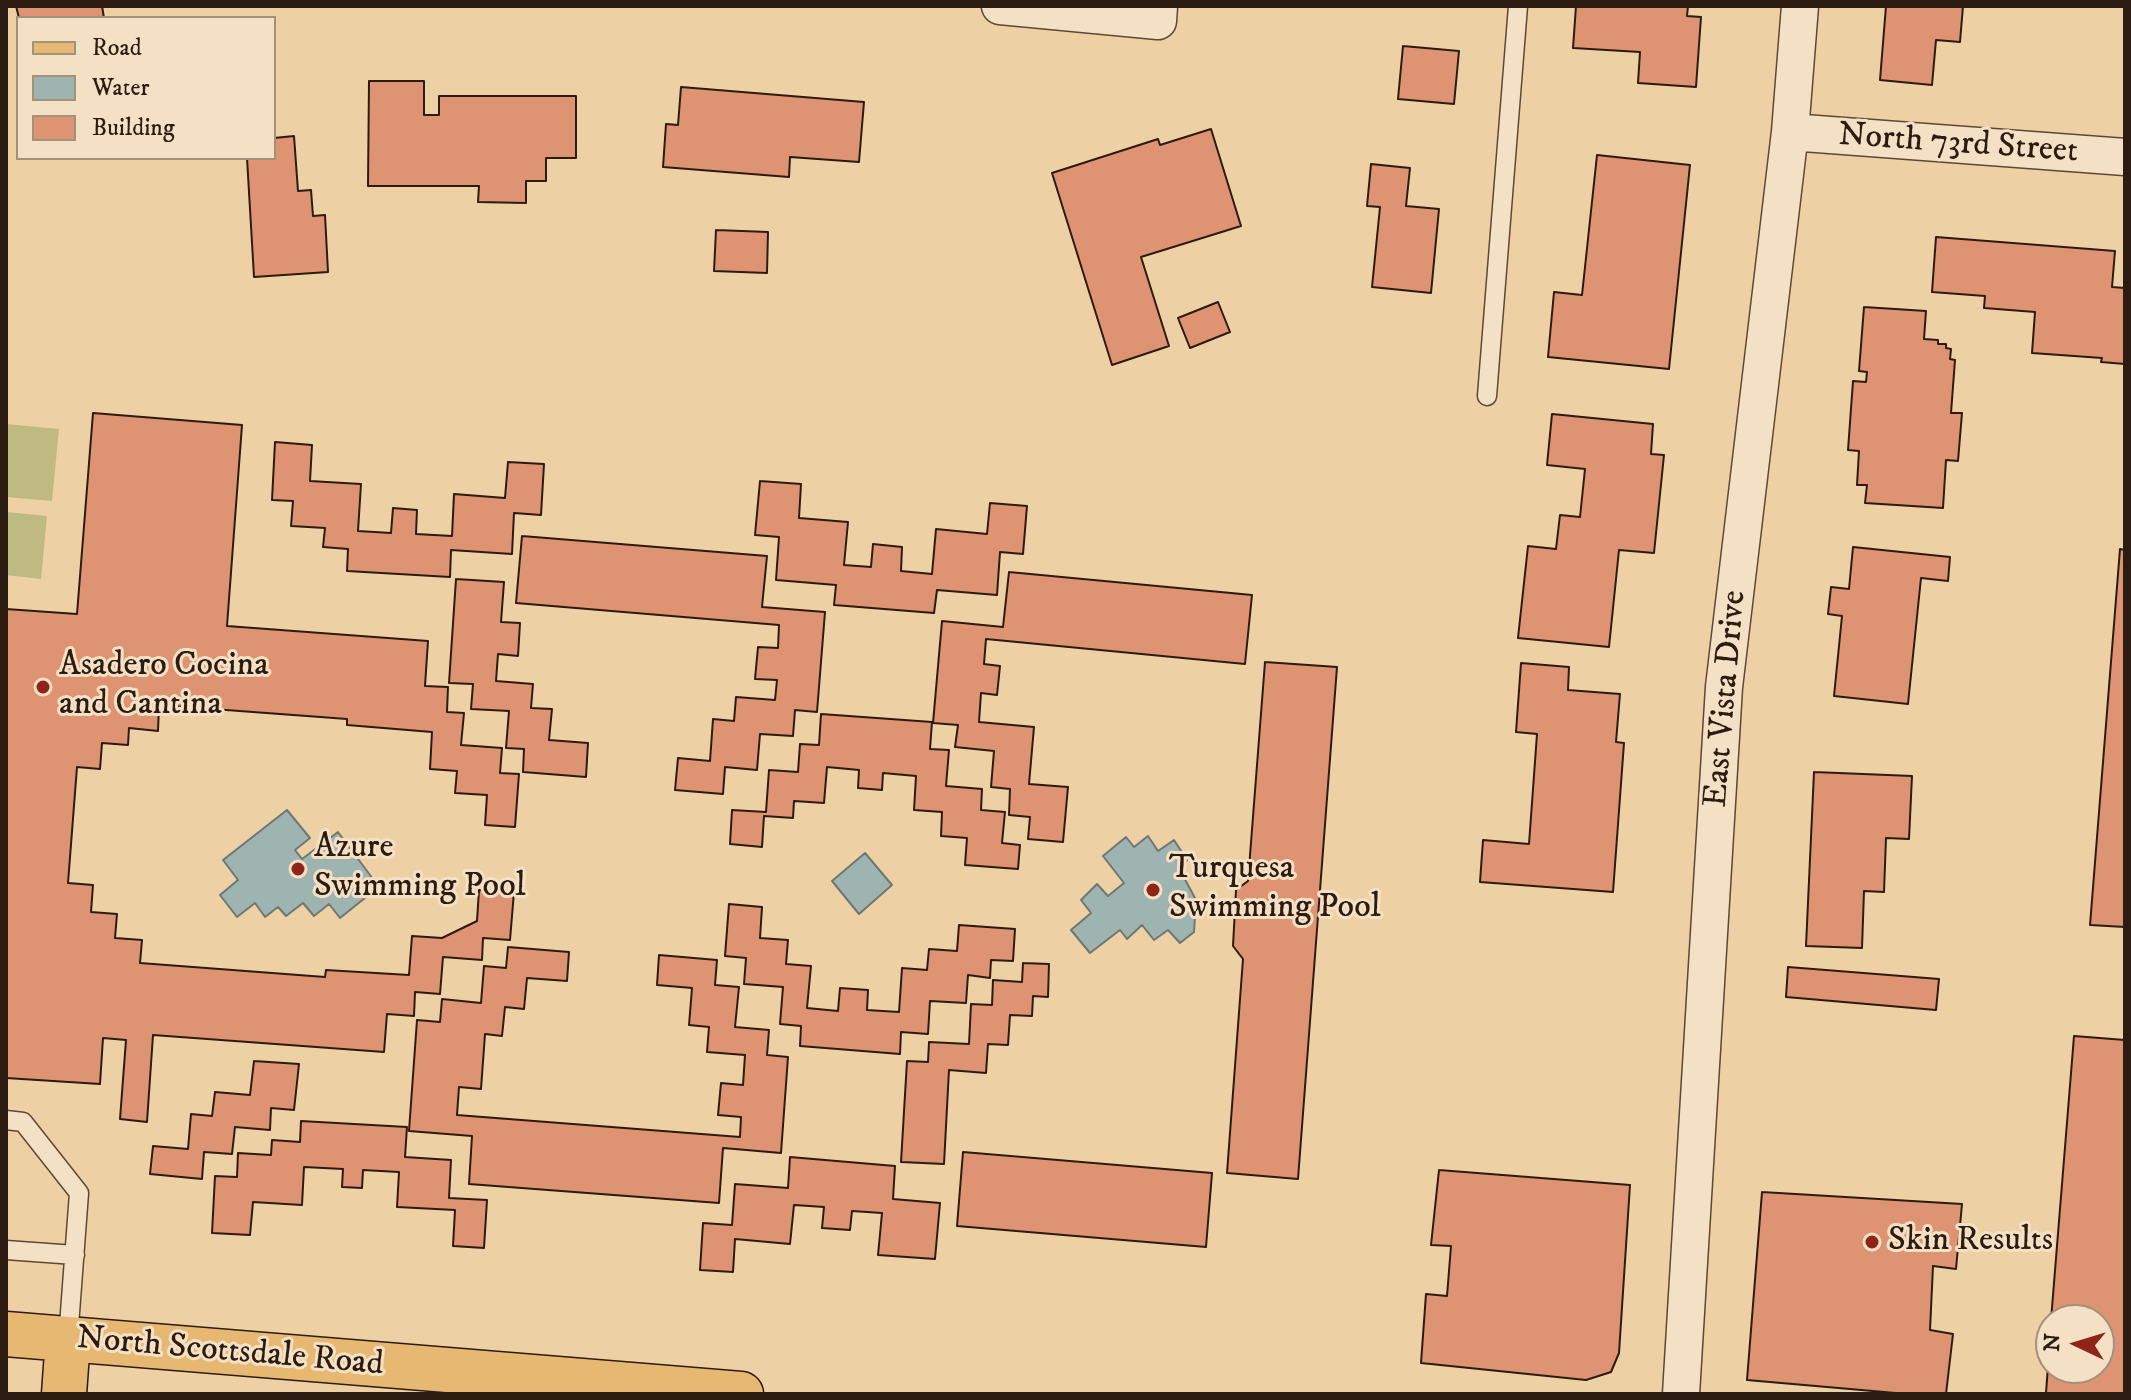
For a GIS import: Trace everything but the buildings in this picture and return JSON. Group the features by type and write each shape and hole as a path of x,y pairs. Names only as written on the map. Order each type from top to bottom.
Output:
{"main road":[{"name":"North Scottsdale Road","path":"6,1334 68,1339 344,1378 741,1394"},
{"path":"64,1394 68,1339"}],"street":[{"path":"1000,6 1159,13"},
{"name":"East Vista Drive","path":"1681,1394 1724,687 1790,132 1800,6"},
{"name":"North 73rd Street","path":"1790,132 2125,157"}],"lane":[{"path":"1487,396 1518,6"},
{"path":"6,1120 23,1122 79,1193 68,1339"},
{"path":"6,1250 75,1255"}],"shaded area":[{"path":"6,424 59,429 52,501 6,497"},
{"path":"6,512 47,516 41,579 6,575"}],"water":[{"name":"Azure Swimming Pool","path":"287,810 310,838 295,850 302,859 338,832 373,879 364,886 370,894 340,918 329,904 314,916 303,903 286,916 278,907 265,917 255,903 237,917 220,895 238,880 223,860"},
{"name":"Turquesa Swimming Pool","path":"1148,836 1158,851 1174,840 1187,860 1180,870 1196,900 1194,932 1180,943 1168,930 1154,940 1142,925 1127,939 1120,930 1090,953 1071,930 1091,913 1081,900 1097,884 1108,896 1124,883 1103,856 1126,837 1134,847"},
{"path":"865,853 892,885 859,914 832,881"}],"place":[{"name":"Asadero Cocina and Cantina","path":"43,687"},
{"name":"Azure Swimming Pool","path":"298,869"},
{"name":"Turquesa Swimming Pool","path":"1153,890"},
{"name":"Skin Results","path":"1872,1242"}]}
